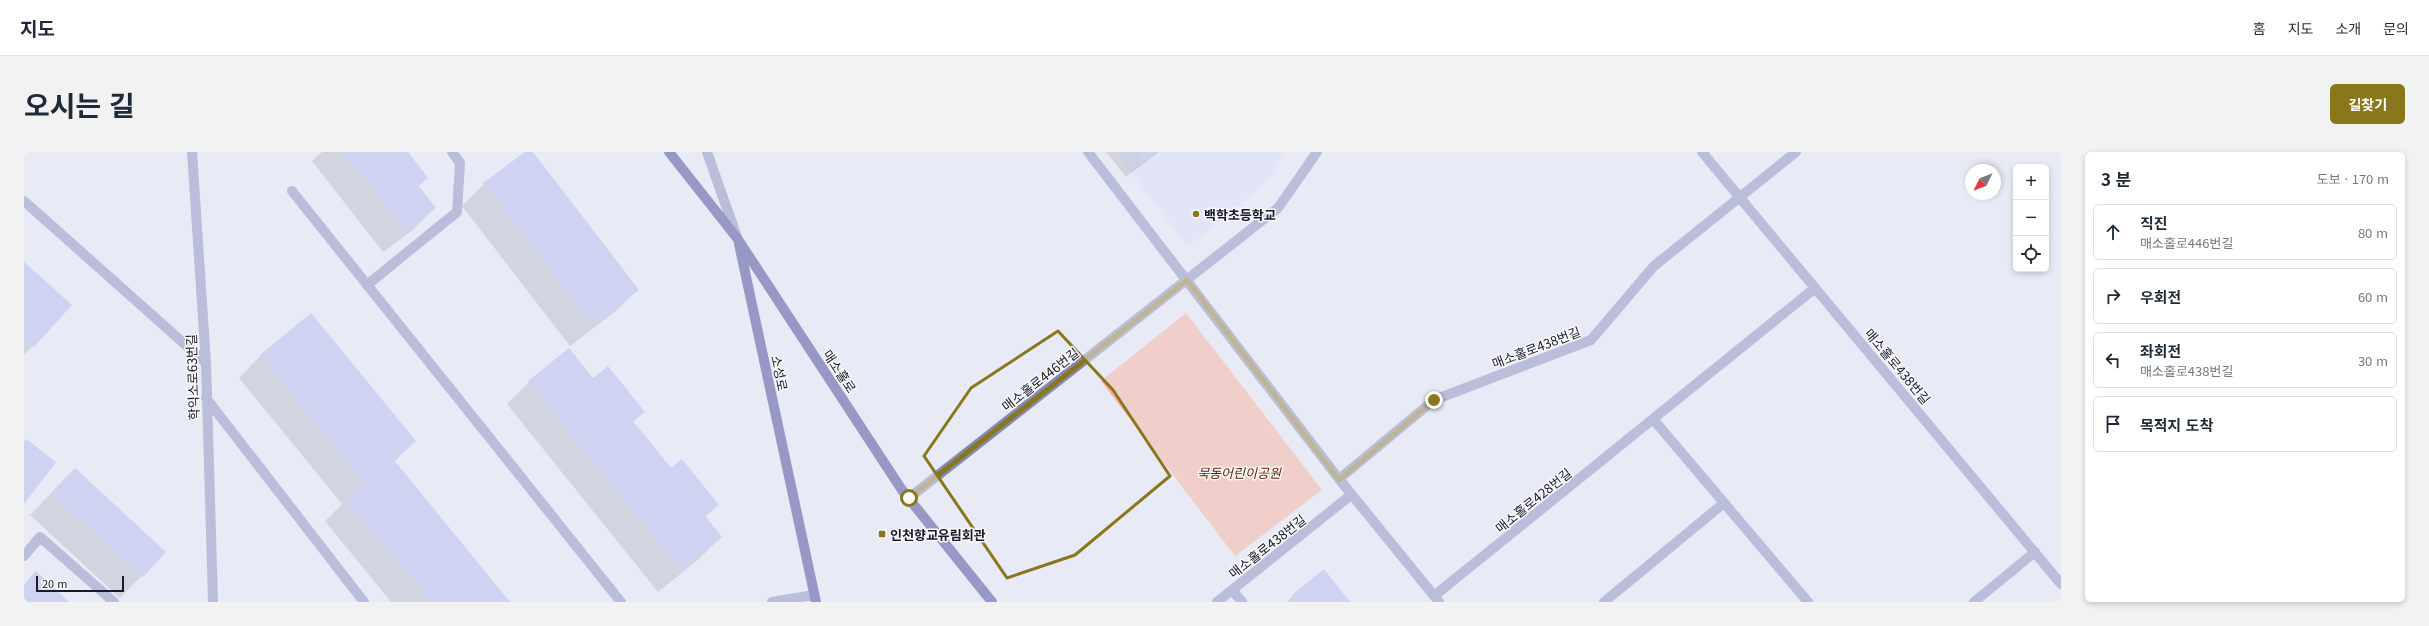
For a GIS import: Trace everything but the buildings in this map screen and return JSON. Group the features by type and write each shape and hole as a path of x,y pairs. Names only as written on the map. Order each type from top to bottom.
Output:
{"main road":[{"name":"매소홀로","path":"669,152 738,238 909,498 992,602"},
{"name":"소성로","path":"738,238 815,599"}],"street":[{"name":"학익소로63번길","path":"192,152 206,363 213,602"},
{"path":"367,285 457,212 460,163 452,152"},
{"name":"소성로","path":"707,152 738,238"},
{"path":"1088,152 1339,480 1437,599"},
{"name":"매소홀로446번길","path":"909,498 1278,208 1317,152"},
{"name":"매소홀로438번길","path":"1702,152 2061,584"},
{"name":"매소홀로438번길","path":"1339,480 1434,400 1591,340 1654,266 1796,152"},
{"path":"292,191 620,602"},
{"path":"24,201 206,363"},
{"name":"매소홀로428번길","path":"1437,599 1653,419 1815,288"},
{"path":"206,398 364,602"},
{"path":"1653,419 1808,602"},
{"name":"매소홀로438번길","path":"1217,602 1352,495"},
{"path":"1604,602 1724,503"},
{"path":"24,556 40,537 114,602"},
{"path":"1974,602 2035,552"},
{"path":"1232,590 1242,602"},
{"path":"772,602 815,599"}],"highlighted area":[{"path":"1058,331 1113,390 1170,476 1075,555 1007,578 924,456 971,388"}],"shaded area":[{"name":"백학초등학교","path":"1116,152 1286,152 1268,180 1188,247"}],"green space":[{"name":"묵동어린이공원","path":"1186,313 1322,490 1235,556 1101,381"}],"place":[{"name":"백학초등학교","path":"1196,214"},
{"name":"인천향교유림회관","path":"882,534"}],"route":[{"path":"909,498 1187,280 1339,480 1434,400"}]}
